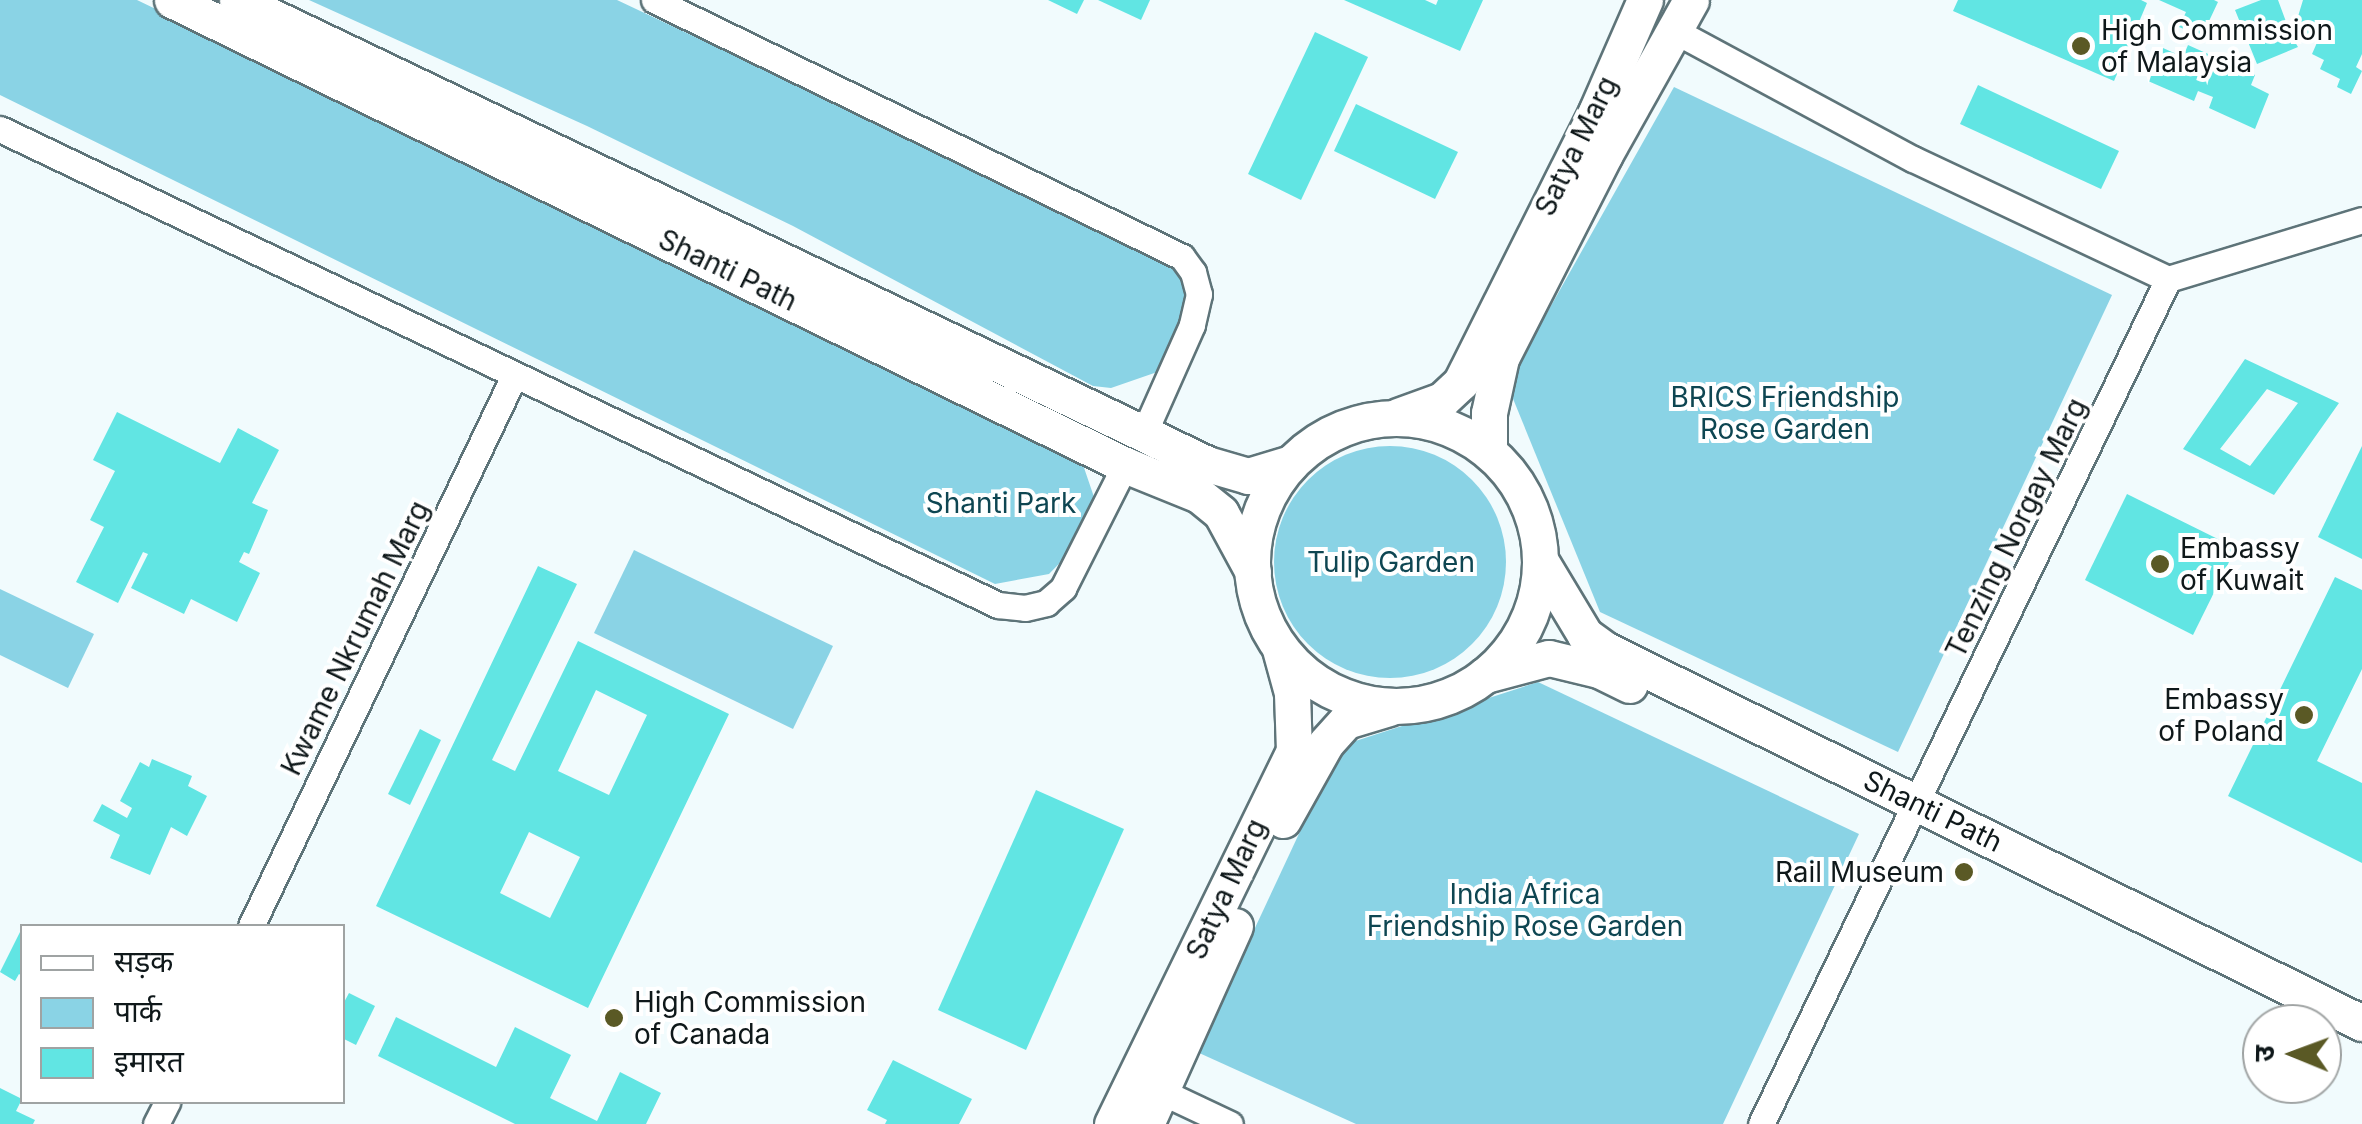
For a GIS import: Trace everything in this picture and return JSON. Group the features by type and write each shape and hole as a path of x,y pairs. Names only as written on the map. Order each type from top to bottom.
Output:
{"main road":[{"name":"Shanti Path","path":"172,0 1124,465 1211,503 1237,537 1253,572"},
{"name":"Shanti Path","path":"237,0 1232,473 1248,476 1291,462"},
{"name":"Satya Marg","path":"1392,417 1442,400 1461,382 1596,112 1645,0"},
{"name":"Satya Marg","path":"1489,452 1489,413 1501,358 1605,154 1683,15"},
{"path":"1392,417 1444,426 1489,452 1520,489 1531,512 1540,560 1526,624 1485,675 1455,693 1405,706 1369,703 1334,692 1314,680 1280,646 1257,598 1253,572 1254,542 1261,513 1291,462 1321,439 1355,423 1392,417"},
{"name":"Shanti Path","path":"1540,560 1585,635 1606,650 2281,1004"},
{"name":"Satya Marg","path":"1112,1124 1294,751 1292,693 1280,646"},
{"name":"Shanti Path","path":"1485,675 1549,658 1599,670 1914,811 2362,1023"},
{"name":"Satya Marg","path":"1146,1124 1288,809 1326,743 1346,722 1372,711 1405,706"}],"street":[{"path":"654,0 693,9 1182,258 1193,272 1198,294 1192,325 1144,433"},
{"path":"1683,15 1913,159 2168,279 2362,220"},
{"path":"0,129 998,605 1025,608 1046,604 1063,588 1124,465"},
{"name":"Tenzing Norgay Marg","path":"1761,1124 2168,279"},
{"name":"Kwame Nkrumah Marg","path":"252,924 514,376"},
{"path":"1162,1092 1230,1124"}],"green space":[{"name":"Shanti Park","path":"0,0 137,0 604,225 837,345 1080,456 1094,497 1087,535 1049,574 995,584 0,95"},
{"path":"309,0 617,0 1177,265 1186,291 1184,334 1163,370 1111,388 1093,386 793,226 587,126"},
{"name":"BRICS Friendship Rose Garden","path":"1674,87 2112,295 1898,752 1600,612 1507,384"},
{"name":"Tulip Garden","path":"1390,446 1434,455 1455,465 1472,480 1487,497 1497,518 1506,562 1497,606 1487,627 1472,644 1455,659 1434,669 1390,678 1346,669 1325,659 1308,644 1293,627 1283,606 1274,562 1283,518 1293,497 1308,480 1325,465 1346,455"},
{"path":"634,550 833,646 793,729 594,633"},
{"path":"0,589 94,634 68,688 0,655"},
{"name":"India Africa Friendship Rose Garden","path":"1538,682 1859,834 1723,1124 1356,1124 1197,1052 1340,746"}],"building":[{"path":"1048,0 1084,0 1077,14"},
{"path":"1098,0 1150,0 1141,20"},
{"path":"1344,0 1425,0 1436,5 1438,0 1483,0 1460,51"},
{"name":"High Commission of Malaysia","path":"1958,0 2147,3 2114,81 1953,11"},
{"path":"2159,0 2218,2 2202,36 2179,27 2186,12"},
{"path":"2261,0 2278,0 2288,27 2296,23 2303,0 2362,0 2362,54 2356,67 2362,71 2351,94 2337,87 2340,79 2320,69 2324,60 2312,54 2323,29 2318,27 2308,38 2295,42 2298,47 2257,64 2235,10"},
{"path":"1315,32 1368,57 1301,200 1248,174"},
{"path":"2188,45 2255,75 2251,85 2269,94 2255,129 2209,108 2213,97 2198,91 2194,101 2148,81 2163,48 2183,57"},
{"path":"1978,85 2119,151 2101,189 1960,124"},
{"path":"1356,104 1458,152 1435,199 1334,151"},
{"path":"2245,359 2339,403 2274,495 2183,449","holes":["2267,389 2298,403 2250,466 2220,449"]},
{"path":"117,412 220,463 238,428 279,450 252,503 268,510 249,554 244,552 239,562 260,573 237,622 191,599 184,614 131,588 148,554 143,552 118,603 76,582 104,527 90,520 115,471 93,460"},
{"path":"2362,446 2362,559 2318,537"},
{"name":"Embassy of Kuwait","path":"2127,494 2236,548 2193,635 2085,580"},
{"path":"538,566 577,584 492,760 515,771 578,641 729,714 588,1008 376,906","holes":["596,690 647,715 609,795 558,771","529,832 580,857 550,918 500,893"]},
{"name":"Embassy of Poland","path":"2335,577 2362,590 2362,669 2317,761 2362,783 2362,863 2228,796"},
{"path":"420,729 441,740 410,805 388,794"},
{"path":"152,759 192,776 188,786 207,796 187,836 171,827 150,875 110,858 120,835 93,821 102,804 127,818 132,808 120,801 140,762 149,767"},
{"path":"1036,790 1124,829 1026,1050 938,1010"},
{"path":"20,932 20,975 15,981 0,972"},
{"path":"349,993 375,1006 356,1045 345,1040 345,1000"},
{"path":"396,1017 496,1067 515,1027 571,1055 550,1098 597,1121 620,1072 661,1093 646,1124 515,1124 378,1056"},
{"path":"893,1060 972,1099 959,1124 885,1124 887,1120 867,1110"},
{"path":"0,1088 20,1098 16,1111 35,1120 33,1124 0,1124"}],"place":[{"name":"High Commission of Malaysia","path":"2081,46"},
{"name":"Embassy of Kuwait","path":"2160,564"},
{"name":"Embassy of Poland","path":"2304,715"},
{"name":"Rail Museum","path":"1964,872"},
{"name":"High Commission of Canada","path":"614,1018"}]}
